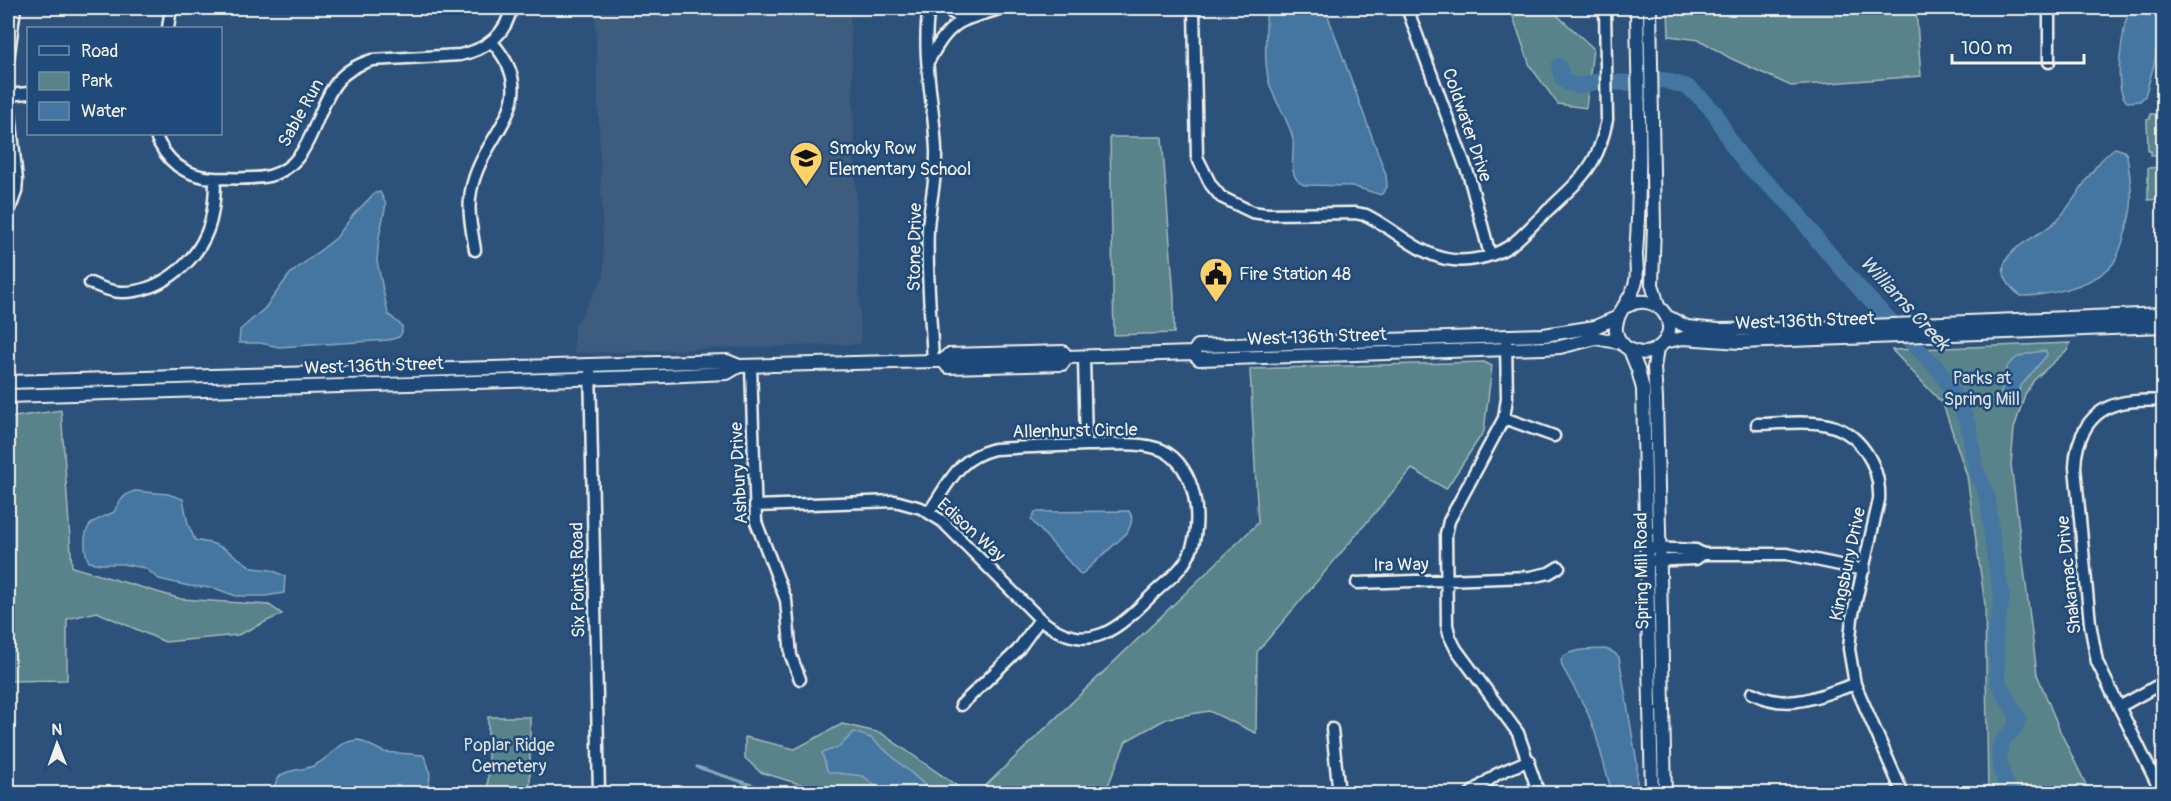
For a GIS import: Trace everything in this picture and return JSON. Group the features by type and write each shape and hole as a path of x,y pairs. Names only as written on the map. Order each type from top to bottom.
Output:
{"street":[{"path":"8,60 15,8"},
{"path":"168,27 171,8"},
{"path":"475,250 469,213 471,190 482,157 506,119 514,94 510,67 502,53 491,41 506,23 511,8"},
{"name":"Stone Drive","path":"928,8 925,42 936,167 928,242 938,361"},
{"path":"944,8 950,13 970,18"},
{"path":"928,62 946,35 963,21 1001,8"},
{"path":"1194,8 1197,157 1211,186 1221,197 1252,212 1266,214 1354,213 1366,215 1431,254 1445,259 1474,260 1508,247 1587,170 1594,159 1604,134 1607,87 1605,8"},
{"name":"Coldwater Drive","path":"1407,8 1468,176 1490,255"},
{"path":"1637,8 1640,212 1636,280 1626,306 1618,317 1616,330 1626,347 1644,353 1661,345 1669,329 1666,316 1658,306 1652,284 1654,226 1650,8"},
{"path":"2049,8 2049,62"},
{"name":"Sable Run","path":"155,135 165,155 173,163 194,174 215,178 268,176 290,165 304,149 327,98 338,81 359,64 372,60 460,56 473,53 491,41"},
{"path":"8,214 16,192 17,180 8,95 27,93"},
{"path":"90,283 107,290 122,292 140,290 157,284 177,272 195,254 206,235 214,208 215,178"},
{"path":"1626,306 1642,300 1658,306"},
{"name":"West 136th Street","path":"1666,316 1684,326 1705,329 1794,329 2163,314"},
{"name":"West 136th Street","path":"1193,353 1198,346 1506,337 1582,330 1618,317"},
{"name":"West 136th Street","path":"1661,345 1683,338 1740,342 2163,326"},
{"path":"1506,337 1507,398 1504,418 1449,521 1446,534 1450,637 1456,649 1518,733 1539,794"},
{"name":"West 136th Street","path":"8,396 590,372 727,361 745,366 938,361 948,355 1063,352 1067,357 1193,353 1199,359 1507,351 1560,347 1596,338 1626,347"},
{"name":"Spring Mill Road","path":"1652,794 1656,399 1654,372 1661,345"},
{"name":"Spring Mill Road","path":"1626,347 1638,370 1642,389 1665,794"},
{"path":"1084,357 1086,445"},
{"name":"Ashbury Drive","path":"745,366 758,532 786,600 791,656 800,680"},
{"name":"West 136th Street","path":"8,382 590,372"},
{"name":"Six Points Road","path":"590,372 600,794"},
{"name":"Shakamac Drive","path":"2162,794 2097,662 2093,646 2075,453 2077,443 2087,424 2100,412 2121,403 2163,400"},
{"path":"1504,418 1554,436"},
{"name":"Kingsbury Drive","path":"1757,424 1823,424 1847,434 1858,442 1877,473 1880,490 1850,636 1850,663 1855,684 1903,794"},
{"name":"Allenhurst Circle","path":"929,512 959,467 971,457 994,449 1125,444 1148,446 1163,451 1175,460 1185,472 1194,495 1193,542 1182,566 1125,622 1113,630 1091,638 1066,636 1040,619"},
{"name":"Edison Way","path":"755,506 894,501 908,503 929,512 942,521 1040,619"},
{"path":"1653,554 1696,559 1703,554 1787,554 1864,570"},
{"name":"Ira Way","path":"1357,583 1530,577 1549,573 1559,567"},
{"path":"961,705 1018,650 1040,619"},
{"path":"2119,707 2163,682"},
{"path":"1752,693 1767,701 1790,702 1811,699 1855,684"},
{"path":"1332,729 1340,794"},
{"path":"1470,794 1497,774 1529,760"}],"shaded area":[{"path":"595,8 850,8 861,344 574,353 574,328 604,275"}],"green space":[{"path":"1510,8 1555,8 1558,16 1593,48 1586,108 1558,104 1530,66"},
{"path":"1668,8 1924,8 1916,9 1921,76 1791,86 1730,58 1700,40 1669,36"},
{"path":"2150,114 2158,114 2158,119 2161,119 2162,151 2159,151 2159,156 2151,156 2151,151 2148,151 2147,120 2150,119"},
{"path":"1110,137 1162,137 1174,297 1174,333 1114,335"},
{"path":"2162,167 2163,199 2148,200 2148,168"},
{"name":"Parks at Spring Mill","path":"2070,343 2068,349 2034,380 2025,394 2014,429 2011,464 2037,674 2060,731 2090,793 1988,793 1985,605 1967,476 1943,404 1892,350"},
{"path":"1484,362 1492,366 1484,431 1446,489 1412,469 1257,652 1256,733 1209,711 1168,718 1126,741 1105,793 978,793 1258,523 1250,369"},
{"path":"61,410 72,567 181,599 269,605 282,614 238,635 165,642 97,612 67,619 67,680 8,681 8,555 13,501 8,482 8,418"},
{"name":"Poplar Ridge Cemetery","path":"488,717 530,717 530,793 488,793"},
{"path":"842,724 881,733 967,793 829,793 760,772 745,758 745,737 795,749"}],"water":[{"path":"1266,8 1325,8 1386,175 1387,187 1381,195 1352,186 1304,185 1298,182 1292,165 1293,139 1271,89 1267,73"},
{"path":"2129,8 2163,8 2163,37 2156,49 2145,96 2140,101 2127,102 2122,94 2119,71"},
{"path":"2115,148 2124,151 2127,155 2132,195 2126,229 2112,265 2094,279 2082,284 2057,292 2021,296 2013,289 2005,276 2006,260 2016,248 2057,220 2098,163"},
{"path":"380,192 386,204 377,261 388,314 402,326 399,337 389,340 279,347 260,343 239,343 240,330 265,308 290,274 336,238 354,214 375,193"},
{"path":"2046,351 2047,355 2021,386 2013,406 2008,407 2002,400 2001,393 2003,377 2010,363 2028,353"},
{"path":"135,491 168,494 183,499 188,524 195,540 225,549 253,568 271,570 285,576 284,593 265,596 236,596 214,588 189,586 159,579 145,568 89,562 85,542 89,527 97,520 114,512 122,499"},
{"path":"1129,511 1131,522 1127,533 1081,575 1031,520 1035,512"},
{"path":"1605,649 1619,657 1637,763 1637,793 1612,793 1587,711 1562,666 1561,659 1570,653"},
{"path":"854,732 871,738 934,793 884,793 863,776 829,772 822,753 839,747"},
{"path":"359,740 384,752 423,755 430,774 426,793 271,793 283,774 311,767 345,743"}],"waterway":[{"name":"Williams Creek","path":"1559,66 1562,78 1568,83 1579,86 1599,81 1627,83 1664,80 1687,87 1700,97 1715,113 1731,143 1747,165 1792,206 1818,241 1866,296 1940,371 1961,407 1969,427 1975,467 1988,499 1993,548 2002,598 1995,635 1998,682 2018,718 2014,729 2003,741 1999,754 2009,794"},
{"path":"697,767 779,794"}],"place":[{"name":"Smoky Row Elementary School","path":"806,187"},
{"name":"Fire Station 48","path":"1216,303"}]}
